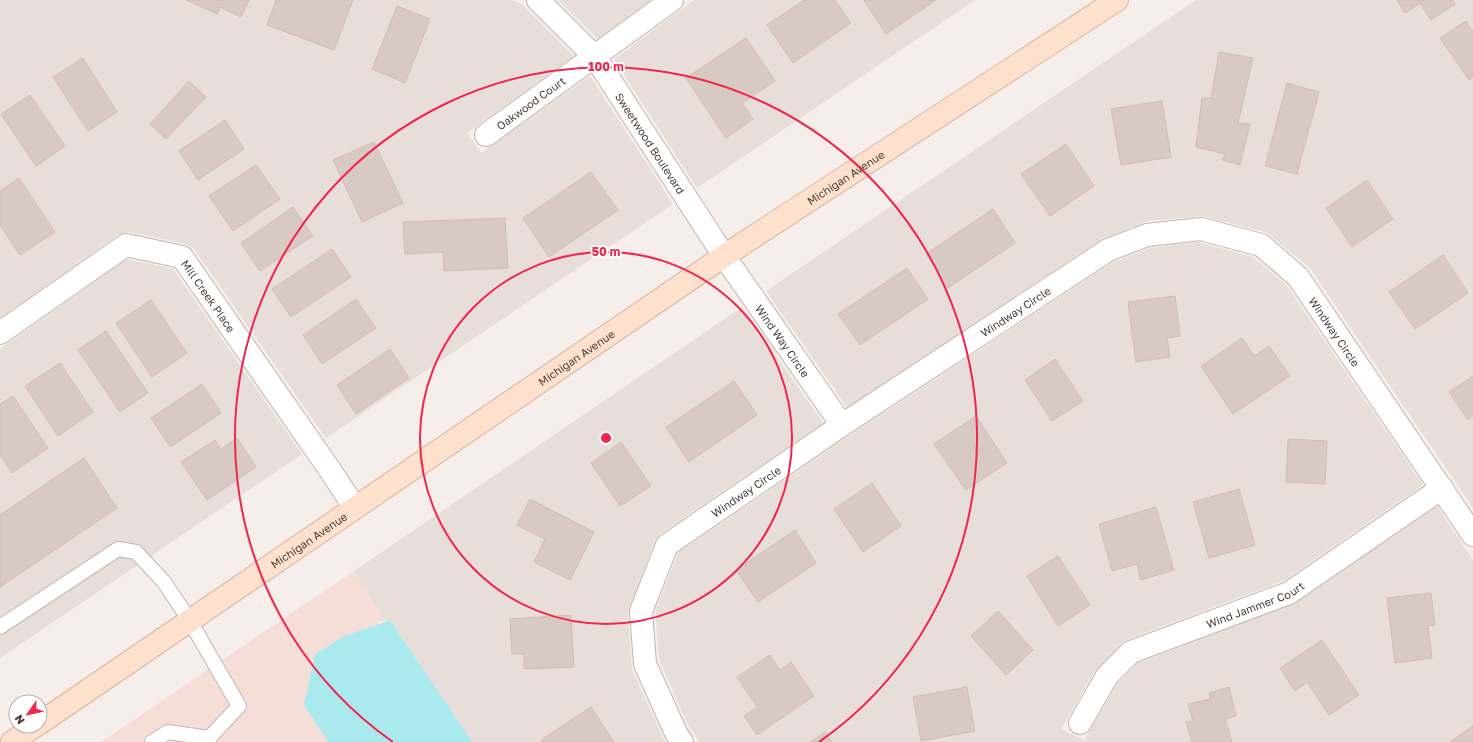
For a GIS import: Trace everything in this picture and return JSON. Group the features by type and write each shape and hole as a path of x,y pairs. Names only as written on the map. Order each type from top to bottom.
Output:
{"main road":[{"name":"Michigan Avenue","path":"48,718 724,256 1116,0"},
{"path":"12,742 24,734"}],"street":[{"name":"Sweetwood Boulevard","path":"538,0 595,57 724,256"},
{"name":"Oakwood Court","path":"486,135 672,0"},
{"name":"Windway Circle","path":"682,742 676,733 645,664 641,611 667,545 842,425 1108,250 1148,235 1200,229 1261,246 1298,277 1473,535"},
{"name":"Mill Creek Place","path":"0,334 126,245 182,257 355,508"},
{"name":"Wind Way Circle","path":"724,256 842,425"},
{"name":"Wind Jammer Court","path":"1080,723 1107,676 1132,652 1289,593 1442,488"}],"lane":[{"path":"0,627 118,549 136,552 164,582 190,620 239,706 209,740 168,732 152,742"}],"shaded area":[{"path":"0,0 511,0 522,4 574,56 467,133 481,153 590,76 673,204 326,438 194,249 186,244 130,232 118,235 0,318"},
{"path":"558,0 651,0 598,39"},
{"path":"694,0 975,0 697,188 614,59"},
{"path":"1196,0 1473,0 1473,508 1310,268 1266,232 1201,216 1147,221 1104,238 847,407 766,291"},
{"path":"1198,242 1253,257 1287,286 1423,485 1283,581 1128,639 1122,643 1095,671 1061,729 1084,740 1118,683 1138,663 1296,603 1437,506 1473,560 1473,742 700,742 688,725 659,659 655,611 678,553 849,436 1113,262 1150,248"},
{"path":"127,259 173,269 302,454 0,658 0,349"},
{"path":"742,307 823,423 660,534 654,542 628,613 632,670 665,742 472,742 390,620 384,621 354,571"},
{"path":"354,571 384,621 379,622 304,705 328,742 101,742"}],"water":[{"path":"390,620 472,742 328,742 304,705 315,654 345,636"}],"building":[{"path":"186,0 249,0 241,17 220,7 217,14"},
{"path":"276,0 353,0 334,50 267,25"},
{"path":"804,0 835,0 851,23 793,63 767,25"},
{"path":"864,0 936,0 886,34"},
{"path":"1397,0 1453,0 1455,4 1431,20 1420,3 1405,13"},
{"path":"397,6 430,19 405,83 372,69"},
{"path":"1466,21 1473,32 1473,77 1469,80 1440,38"},
{"path":"746,38 775,81 742,103 753,119 726,138 686,78"},
{"path":"1219,52 1253,58 1238,123 1250,124 1240,165 1222,160 1225,154 1196,147 1202,98 1211,98"},
{"path":"83,58 117,112 88,131 53,77"},
{"path":"189,81 206,97 166,139 150,124"},
{"path":"1287,83 1319,92 1297,174 1265,166"},
{"path":"30,95 65,146 36,166 1,114"},
{"path":"1162,101 1171,157 1121,165 1111,109"},
{"path":"225,120 244,149 198,180 179,151"},
{"path":"374,142 403,203 362,222 333,160"},
{"path":"1066,144 1094,186 1050,216 1021,174"},
{"path":"256,165 280,199 233,231 209,196"},
{"path":"591,172 618,210 549,257 523,218"},
{"path":"19,178 55,232 20,255 0,225 0,191"},
{"path":"1367,180 1393,219 1352,247 1326,208"},
{"path":"293,207 313,236 260,271 241,243"},
{"path":"993,209 1015,243 948,288 926,254"},
{"path":"505,218 508,268 444,271 443,252 405,254 403,222"},
{"path":"332,249 351,277 291,317 272,289"},
{"path":"1443,255 1468,293 1415,329 1389,292"},
{"path":"907,268 928,299 860,345 838,314"},
{"path":"1175,296 1180,336 1167,338 1170,357 1136,362 1128,302"},
{"path":"356,299 376,328 322,364 303,335"},
{"path":"151,300 187,353 152,377 116,323"},
{"path":"106,331 148,393 120,412 78,350"},
{"path":"1242,338 1254,356 1269,346 1290,376 1233,414 1201,366"},
{"path":"390,349 409,378 356,414 337,385"},
{"path":"1055,359 1083,401 1052,421 1025,380"},
{"path":"60,363 93,412 58,436 25,386"},
{"path":"1473,376 1473,416 1468,420 1449,392"},
{"path":"734,381 757,415 689,462 666,427"},
{"path":"202,384 221,413 170,447 151,418"},
{"path":"13,396 48,448 12,473 0,455 0,404"},
{"path":"976,416 1007,463 966,490 934,444"},
{"path":"237,438 256,467 207,500 181,462 215,440 221,449"},
{"path":"1288,439 1327,441 1325,484 1286,482"},
{"path":"621,442 651,486 620,506 591,463"},
{"path":"84,458 117,508 0,587 0,515"},
{"path":"872,483 901,526 863,552 834,509"},
{"path":"1239,489 1255,545 1209,558 1193,502"},
{"path":"530,499 594,532 570,580 534,562 545,539 517,525"},
{"path":"1156,507 1174,570 1141,580 1137,564 1112,571 1099,524"},
{"path":"795,530 816,563 758,602 736,570"},
{"path":"1058,556 1090,605 1058,626 1027,576"},
{"path":"1431,593 1435,625 1428,626 1432,658 1395,663 1387,598"},
{"path":"998,611 1033,650 1006,675 971,636"},
{"path":"571,615 574,667 524,669 524,654 512,654 510,619"},
{"path":"1322,640 1359,695 1329,715 1307,682 1295,691 1280,668"},
{"path":"770,655 780,670 791,662 814,696 757,735 744,716 757,707 737,677"},
{"path":"967,687 975,731 921,741 913,697"},
{"path":"1229,687 1236,716 1225,719 1232,742 1192,742 1186,722 1193,721 1188,704 1210,699 1209,693"},
{"path":"591,707 614,742 542,742 541,740"},
{"path":"1473,726 1473,742 1450,742"},
{"path":"825,732 832,742 811,742"}]}
